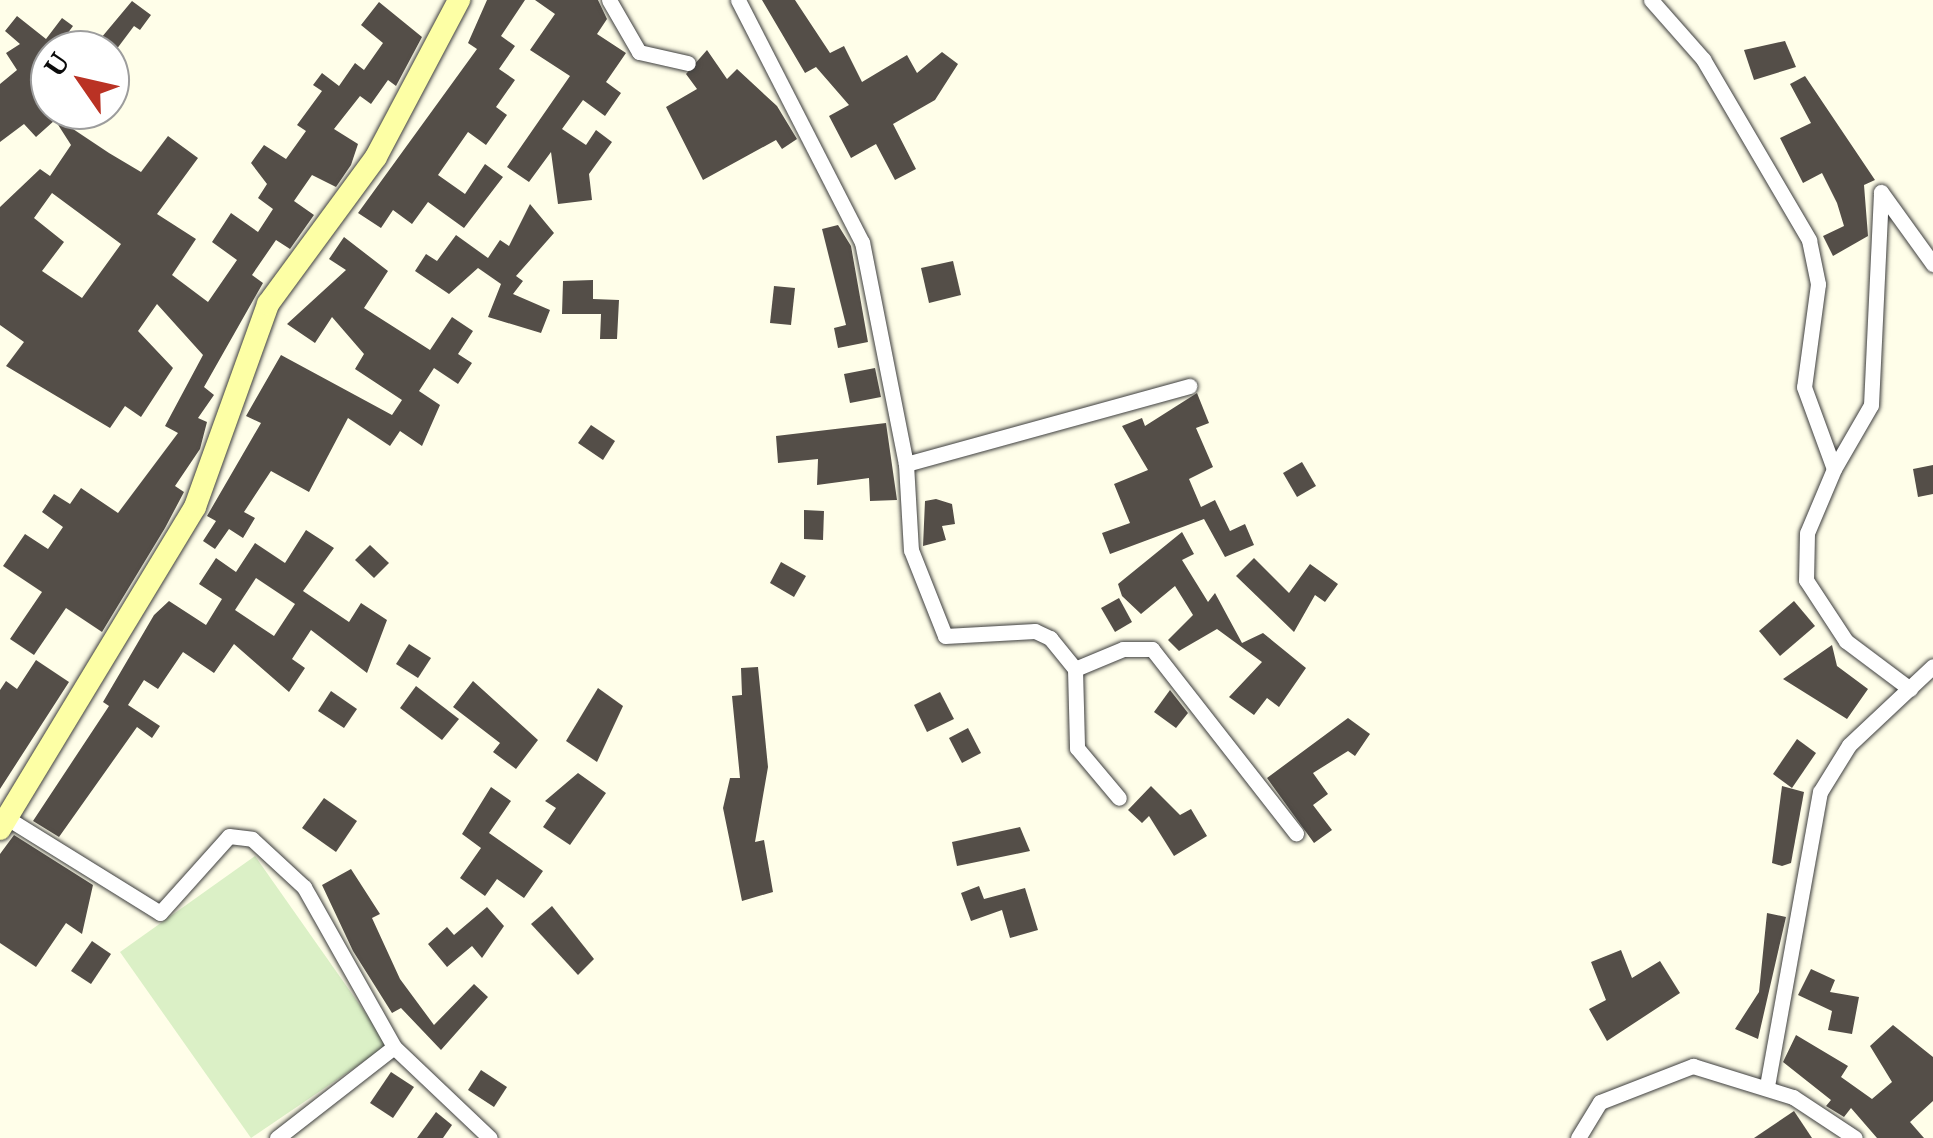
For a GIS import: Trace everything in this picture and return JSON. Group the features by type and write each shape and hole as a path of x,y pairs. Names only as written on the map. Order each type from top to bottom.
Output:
{"main road":[{"path":"5,815 196,507 268,304 376,157 459,0"}],"street":[{"path":"609,0 640,52 688,63"},
{"path":"738,0 862,242 906,464 911,550 944,636 1035,631 1074,669 1077,748 1119,798"},
{"path":"1651,0 1704,59 1809,240 1818,284 1804,387 1834,469"},
{"path":"1910,689 1846,641 1806,580 1807,533 1834,469 1870,404 1881,192 1933,264"},
{"path":"906,464 1189,386"},
{"path":"1074,669 1134,646 1152,649 1296,832"},
{"path":"1768,1086 1815,806 1849,746 1933,666"},
{"path":"5,815 160,913 229,836 252,840 304,887 394,1047 490,1138"},
{"path":"276,1138 394,1047"},
{"path":"1578,1138 1600,1102 1667,1072 1693,1066 1768,1086 1855,1138"}],"green space":[{"path":"255,856 388,1045 251,1138 120,952"}],"building":[{"path":"487,0 525,0 501,36 515,46 499,69 515,80 496,107 507,115 486,145 468,132 438,175 465,194 485,164 503,177 464,228 428,202 412,224 393,210 381,228 358,213 477,49 468,43"},
{"path":"535,0 598,0 607,19 597,34 626,53 606,82 621,93 605,116 583,100 562,129 586,145 596,130 612,142 589,174 592,200 558,204 551,152 529,182 507,167 570,76 530,50 555,14"},
{"path":"762,0 795,0 830,53 844,46 862,82 907,55 917,73 942,52 958,64 935,100 893,124 916,169 895,180 876,144 851,158 829,116 849,105 816,67 805,73"},
{"path":"132,1 151,15 140,30 134,26 130,31 108,30"},
{"path":"379,2 422,37 396,86 388,80 371,104 360,96 334,129 358,144 351,165 336,187 312,175 294,201 314,215 290,249 276,240 252,275 263,283 204,387 214,395 198,418 207,422 200,449 175,486 184,492 165,528 102,632 66,608 34,655 10,639 42,592 3,566 25,534 48,549 63,527 42,512 54,494 70,504 81,488 118,513 178,433 165,426 203,355 157,304 138,331 173,368 141,417 125,406 110,428 6,366 24,342 0,325 0,207 40,169 50,176 71,145 61,130 74,130 141,172 168,136 198,158 157,214 196,239 172,275 208,302 237,260 212,242 231,213 258,232 273,209 258,198 267,184 251,163 264,145 286,159 306,131 297,125 322,91 313,85 322,73 339,86 355,63 364,70 383,43 361,25","holes":["52,193 121,244 82,298 42,271 64,242 34,218"]},
{"path":"17,16 35,30 30,30 30,130 44,130 36,137 24,124 0,142 0,84 17,70 6,53 20,44 5,31"},
{"path":"62,18 73,26 70,30 53,30"},
{"path":"1785,41 1796,67 1754,80 1744,50"},
{"path":"707,50 727,79 737,69 777,106 797,139 782,149 776,140 703,180 666,107 697,89 686,74"},
{"path":"1805,76 1875,180 1864,185 1868,236 1833,256 1823,236 1844,226 1837,203 1822,173 1803,183 1780,138 1811,123 1790,84"},
{"path":"530,204 554,233 516,276 523,281 513,294 550,310 541,333 488,317 501,284 478,268 449,294 415,271 426,254 437,261 456,235 488,258 500,240 509,246"},
{"path":"838,225 851,246 868,342 838,348 834,328 846,325 822,229"},
{"path":"344,237 388,271 364,308 430,350 452,317 473,331 458,354 472,363 458,384 434,368 419,391 440,405 422,446 400,431 390,446 348,418 309,492 271,471 244,512 255,518 243,538 229,529 215,549 203,541 216,521 207,516 261,423 246,416 281,355 392,415 402,400 355,369 364,354 332,317 315,343 287,324 346,270 329,259"},
{"path":"953,261 961,295 929,303 921,268"},
{"path":"593,280 593,299 619,300 617,339 600,339 601,314 562,314 563,281"},
{"path":"774,286 795,288 791,325 770,323"},
{"path":"875,368 881,397 850,403 844,374"},
{"path":"1197,393 1209,423 1196,428 1213,467 1189,479 1201,507 1215,500 1230,531 1245,524 1254,545 1225,557 1204,519 1110,554 1102,533 1130,523 1114,484 1148,470 1122,426 1142,418 1145,426"},
{"path":"886,423 897,500 870,501 869,478 817,485 818,459 778,463 776,436"},
{"path":"591,425 615,441 603,460 578,443"},
{"path":"1302,462 1316,486 1297,497 1283,473"},
{"path":"1933,465 1933,494 1918,497 1913,469"},
{"path":"936,499 952,504 955,524 942,526 946,540 923,546 925,501"},
{"path":"804,510 824,511 823,540 804,539"},
{"path":"306,530 334,548 303,591 349,622 361,603 387,620 367,673 311,630 292,659 305,668 289,692 234,644 214,673 183,652 158,689 144,680 128,705 160,726 152,738 137,727 59,837 33,821 109,706 103,702 154,615 169,601 206,625 222,599 199,584 216,558 236,572 255,543 285,563","holes":["256,578 295,604 274,636 235,610"]},
{"path":"1182,532 1194,554 1182,560 1208,602 1215,593 1242,643 1263,633 1306,668 1279,707 1267,698 1254,715 1229,697 1262,662 1217,629 1179,651 1168,640 1193,615 1175,586 1141,614 1122,596 1118,584"},
{"path":"370,545 389,563 374,578 355,560"},
{"path":"1254,558 1289,593 1310,564 1338,584 1325,602 1315,595 1294,632 1236,576"},
{"path":"781,562 806,576 794,597 770,583"},
{"path":"1119,598 1132,622 1115,632 1101,608"},
{"path":"1794,601 1815,626 1780,656 1759,631"},
{"path":"409,644 431,658 418,678 396,664"},
{"path":"1832,645 1837,666 1868,689 1847,719 1783,679"},
{"path":"36,660 69,682 0,789 0,690 6,681 17,689"},
{"path":"758,667 768,767 755,842 764,840 773,892 742,901 723,808 730,778 740,778 732,696 742,695 741,668"},
{"path":"473,681 538,740 516,769 493,752 500,743 453,707"},
{"path":"416,686 459,719 442,740 400,708"},
{"path":"598,688 623,706 597,762 566,741"},
{"path":"1170,690 1188,713 1176,728 1154,712"},
{"path":"331,691 357,709 344,728 318,711"},
{"path":"940,692 954,719 927,732 914,705"},
{"path":"1348,718 1370,734 1355,756 1348,751 1313,773 1328,794 1313,805 1332,830 1314,843 1267,778"},
{"path":"968,728 981,753 962,763 949,738"},
{"path":"1797,739 1816,753 1792,788 1773,774"},
{"path":"578,773 606,793 570,845 543,827 556,808 545,801"},
{"path":"1151,786 1180,815 1191,809 1207,836 1174,856 1149,816 1142,823 1128,810"},
{"path":"1782,786 1804,792 1791,863 1782,866 1772,863"},
{"path":"491,787 511,801 489,833 543,871 524,898 497,879 485,896 460,878 481,848 462,834"},
{"path":"324,798 357,821 336,852 302,828"},
{"path":"1020,827 1030,851 957,866 952,842"},
{"path":"14,835 93,885 82,934 66,923 36,967 0,943 0,854"},
{"path":"351,869 380,914 372,918 400,979 434,1025 474,984 488,997 441,1050 401,1008 392,1013 353,951 322,885"},
{"path":"979,886 984,899 1025,888 1038,930 1010,938 1002,910 971,921 961,893"},
{"path":"552,906 594,959 578,975 531,924"},
{"path":"487,907 504,926 482,958 472,946 447,967 428,944 447,927 454,935"},
{"path":"1767,913 1786,917 1758,1039 1735,1029 1759,992"},
{"path":"92,941 111,954 91,984 71,971"},
{"path":"1621,950 1632,978 1660,961 1680,993 1607,1041 1589,1009 1606,1000 1591,962"},
{"path":"1811,969 1835,980 1830,992 1859,997 1852,1034 1828,1030 1832,1011 1798,995"},
{"path":"1893,1025 1933,1057 1933,1101 1910,1122 1924,1138 1877,1138 1851,1108 1844,1117 1826,1106 1831,1100 1783,1062 1796,1035 1848,1066 1841,1077 1872,1099 1892,1082 1870,1046"},
{"path":"481,1070 507,1087 494,1107 468,1090"},
{"path":"391,1072 414,1087 393,1118 370,1103"},
{"path":"1794,1111 1812,1138 1754,1138"},
{"path":"436,1112 452,1125 443,1138 417,1138"}]}
